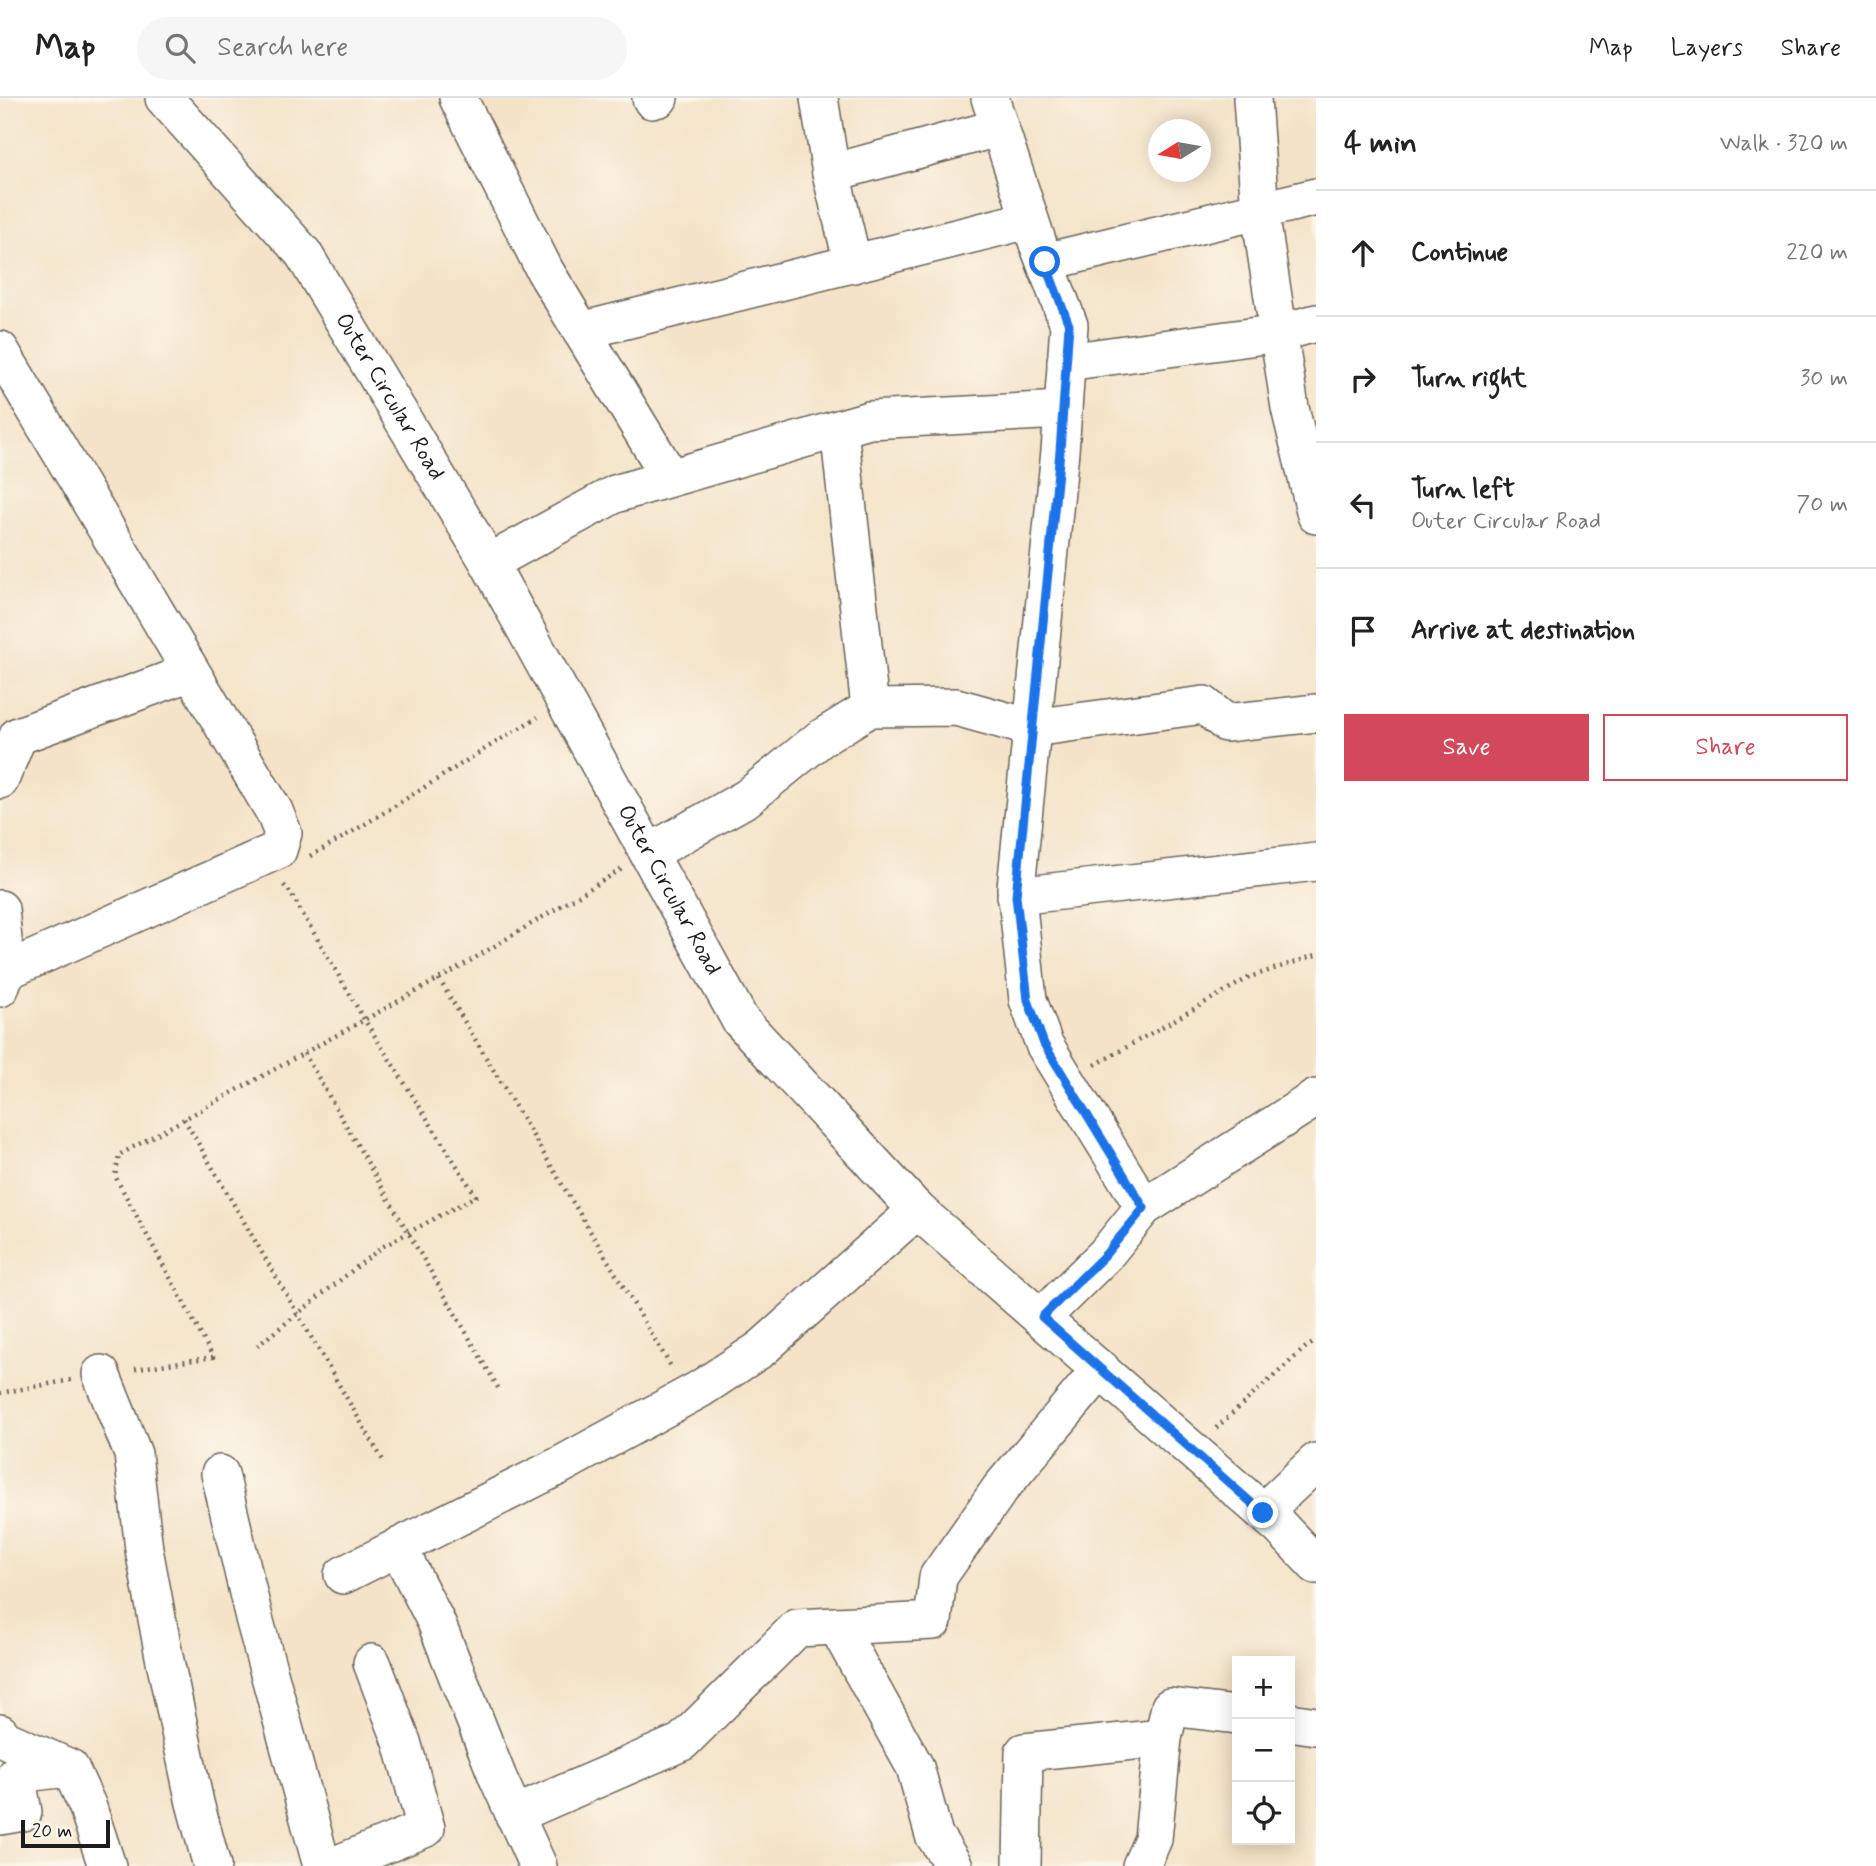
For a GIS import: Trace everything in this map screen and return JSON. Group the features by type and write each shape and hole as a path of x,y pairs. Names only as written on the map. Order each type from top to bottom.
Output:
{"street":[{"name":"Outer Circular Road","path":"164,98 303,253 489,563 740,1020 918,1210 1280,1527 1316,1565"},
{"path":"458,98 545,271 670,477"},
{"path":"651,98 659,98"},
{"path":"819,98 831,173 853,264"},
{"path":"1261,101 1259,212 1290,408 1316,515"},
{"path":"831,173 994,113 1029,220 1069,325 1016,896 1028,1000 1044,1044 1144,1208"},
{"path":"1045,262 1316,197"},
{"path":"581,331 1029,220"},
{"path":"1066,362 1279,333 1316,323"},
{"path":"0,350 274,811 284,833 278,850 3,980 0,909"},
{"path":"489,563 615,494 869,420 1063,410"},
{"path":"839,429 870,708"},
{"path":"0,780 18,736 191,672"},
{"path":"649,853 747,798 820,739 870,708 956,707 1032,728 1205,705 1226,723 1316,713"},
{"path":"1016,896 1316,862"},
{"path":"1042,1317 1105,1255 1144,1208 1316,1098"},
{"path":"343,1575 559,1466 688,1396 761,1349 918,1210"},
{"path":"514,1815 682,1742 797,1628 933,1621 938,1577 1000,1489 1101,1369"},
{"path":"101,1374 133,1454 144,1549 161,1643 195,1803 212,1866"},
{"path":"1263,1513 1316,1462"},
{"path":"220,1474 254,1618 322,1866"},
{"path":"398,1547 436,1622 514,1815 538,1866"},
{"path":"837,1626 915,1767 934,1835 954,1866"},
{"path":"333,1866 426,1828 402,1742 372,1663"},
{"path":"1140,1866 1153,1839 1163,1738 1170,1707 1232,1714"},
{"path":"1295,1723 1316,1726"},
{"path":"0,1733 2,1738 70,1768 87,1805 107,1866"},
{"path":"1022,1866 1024,1752 1163,1738"},
{"path":"0,1816 23,1812 16,1774 70,1768"}],"path":[{"path":"308,857 362,827 466,759 565,701"},
{"path":"0,1393 213,1357 115,1176 119,1155 439,979 649,853"},
{"path":"257,1346 382,1247 476,1196 364,1019 290,892 276,875"},
{"path":"1067,1082 1250,977 1316,955"},
{"path":"439,979 688,1396"},
{"path":"304,1053 500,1391"},
{"path":"184,1119 384,1462"},
{"path":"1192,1449 1316,1341"}],"route":[{"path":"1045,262 1069,325 1060,451 1016,896 1028,1000 1044,1044 1144,1208 1105,1255 1042,1317 1263,1513"}]}
